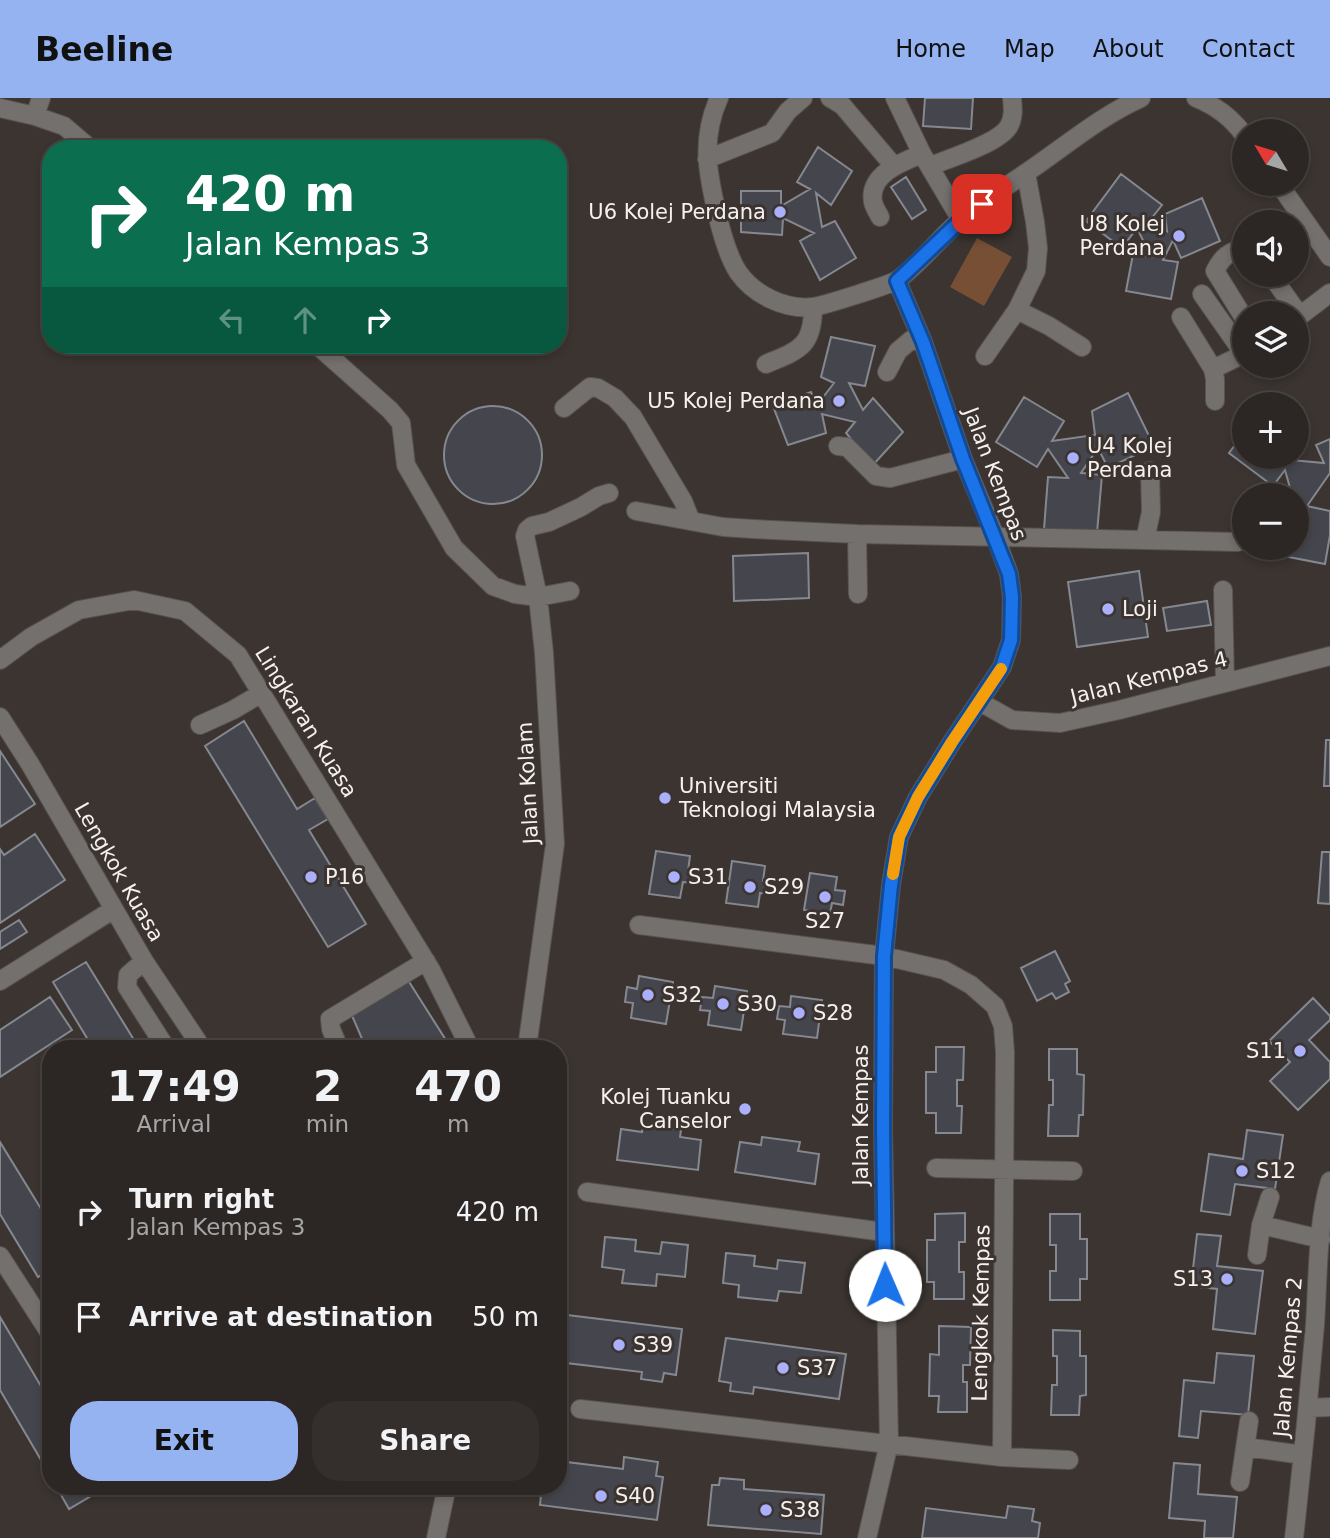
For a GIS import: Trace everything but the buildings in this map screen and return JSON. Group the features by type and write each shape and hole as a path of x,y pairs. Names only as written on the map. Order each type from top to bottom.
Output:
{"street":[{"path":"35,116 41,98"},
{"path":"719,98 708,131 706,159 722,234 737,271 750,286 769,298 788,305 813,307 897,281 961,220 1111,113 1141,98"},
{"path":"706,159 772,133 788,111 803,98"},
{"path":"830,98 842,105 893,165"},
{"path":"895,98 926,160 961,220"},
{"path":"880,217 873,203 873,191 877,181 893,165 976,148 1000,136 1009,127 1013,114 1012,98"},
{"path":"1196,98 1227,115 1232,121"},
{"path":"0,108 64,126 80,140"},
{"path":"985,356 1017,310 1035,271 1038,248 1026,173"},
{"path":"1287,196 1330,257"},
{"path":"1232,252 1219,262 1215,271 1234,301"},
{"name":"Jalan Kempas","path":"867,1538 889,1443 884,1232 884,956 891,885 899,837 918,797 1002,667 1011,640 1012,597 1009,574 963,459 923,342 897,281"},
{"path":"1202,293 1232,337"},
{"path":"1309,309 1330,293"},
{"path":"766,364 793,352 808,339 813,324 813,307"},
{"path":"1017,310 1082,347"},
{"path":"1181,317 1213,369 1216,401"},
{"path":"887,372 898,351 911,340 923,342"},
{"path":"327,354 398,418 406,465 454,548 493,586 515,594 538,597 570,591"},
{"path":"1213,369 1232,360"},
{"path":"564,408 590,387 598,388 615,398 633,417 683,501 691,520"},
{"path":"838,446 847,447 876,476 890,478 963,459"},
{"path":"1145,540 1151,512 1150,471"},
{"name":"Jalan Kolam","path":"528,1040 555,844 544,653 538,597 525,536 532,526 549,522 609,493"},
{"path":"636,511 723,527 857,534 1232,542"},
{"path":"857,534 858,594"},
{"path":"1223,590 1225,683"},
{"name":"Lingkaran Kuasa","path":"0,660 31,637 79,610 134,600 185,611 238,655 426,961 466,1040"},
{"name":"Jalan Kempas 4","path":"980,702 1012,720 1060,723 1330,656"},
{"path":"200,725 233,710 261,692"},
{"name":"Lengkok Kuasa","path":"0,717 144,961 197,1040"},
{"path":"0,981 114,909"},
{"name":"Lengkok Kempas","path":"639,925 884,956 944,970 971,985 995,1006 1003,1026 1004,1052 1002,1457"},
{"path":"144,961 128,975 127,987 161,1040"},
{"path":"336,1040 330,1019 426,961"},
{"path":"936,1168 1073,1171"},
{"name":"Jalan Kempas 2","path":"1294,1538 1308,1408 1325,1197 1330,1181"},
{"path":"587,1192 884,1232"},
{"path":"1257,1255 1261,1226 1270,1197"},
{"path":"1261,1226 1321,1239"},
{"path":"0,1256 42,1321"},
{"path":"1308,1408 1330,1407"},
{"path":"580,1409 1002,1457 1069,1460"},
{"path":"1240,1482 1249,1421"},
{"path":"1246,1447 1303,1455"},
{"path":"436,1538 445,1495"}],"shaded area":[{"path":"977,238 1012,257 984,306 950,287"}],"slow traffic":[{"path":"893,874 899,837 918,797 1001,669"}],"place":[{"name":"U6 Kolej Perdana","path":"780,212"},
{"name":"U8 Kolej Perdana","path":"1179,236"},
{"name":"U5 Kolej Perdana","path":"839,401"},
{"name":"U4 Kolej Perdana","path":"1073,458"},
{"name":"Loji","path":"1108,609"},
{"name":"Universiti Teknologi Malaysia","path":"665,798"},
{"name":"P16","path":"311,877"},
{"name":"S31","path":"674,877"},
{"name":"S29","path":"750,887"},
{"name":"S27","path":"825,897"},
{"name":"S32","path":"648,995"},
{"name":"S30","path":"723,1004"},
{"name":"S28","path":"799,1013"},
{"name":"S11","path":"1300,1051"},
{"name":"Kolej Tuanku Canselor","path":"745,1109"},
{"name":"S12","path":"1242,1171"},
{"name":"S13","path":"1227,1279"},
{"name":"S39","path":"619,1345"},
{"name":"S37","path":"783,1368"},
{"name":"S40","path":"601,1496"},
{"name":"S38","path":"766,1510"}],"route":[{"path":"885,1285 884,956 899,837 918,797 1002,667 1011,640 1012,597 1009,574 963,459 923,342 897,281 961,220 982,204"}]}
